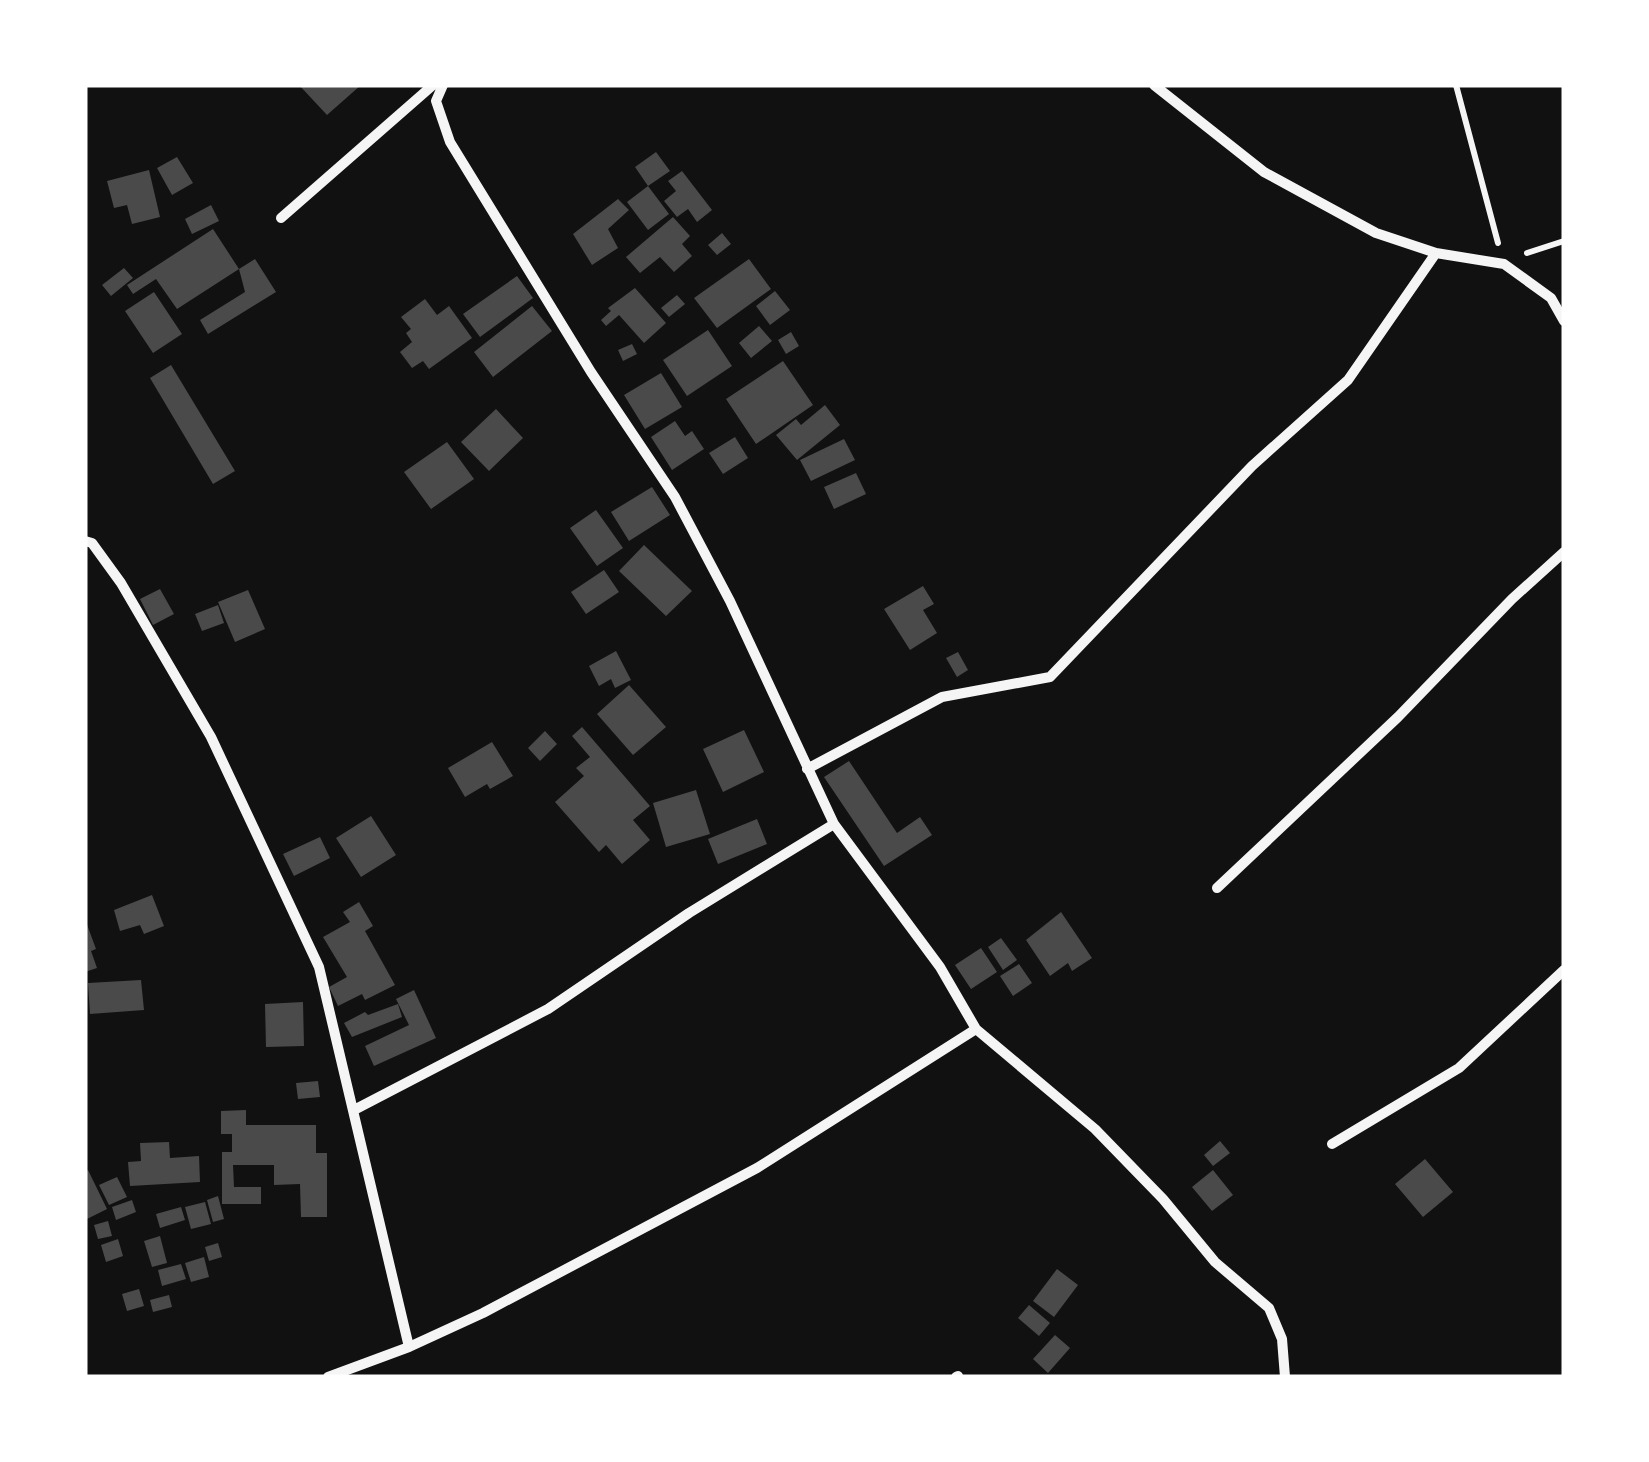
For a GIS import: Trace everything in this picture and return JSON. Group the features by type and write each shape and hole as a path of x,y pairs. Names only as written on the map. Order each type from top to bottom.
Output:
{"street":[{"path":"281,218 434,85"},
{"path":"443,85 436,101 450,142 592,372 675,497 730,601 834,824 940,966 976,1029 1095,1129 1163,1199 1215,1262 1268,1308 1282,1339 1285,1377"},
{"path":"1154,85 1264,172 1376,233 1436,253 1504,264 1551,298 1564,320"},
{"path":"806,769 942,697 1050,676 1252,466 1348,380 1436,253"},
{"path":"85,541 92,544 121,583 212,737 319,968 409,1347"},
{"path":"1217,888 1398,717 1564,552"},
{"path":"354,1110 548,1010 689,913 834,824"},
{"path":"1332,1144 1459,1068 1564,970"},
{"path":"328,1377 409,1347 483,1313 757,1168 976,1029"}],"path":[{"path":"1456,85 1504,264 1538,247 1564,241"}],"building":[{"path":"299,85 361,85 327,115"},
{"path":"656,152 670,171 648,186 635,167"},
{"path":"177,157 193,183 172,195 157,168"},
{"path":"149,170 160,217 132,224 127,205 114,208 107,181"},
{"path":"682,171 712,210 697,222 688,209 677,217 664,201 676,191 668,181"},
{"path":"648,186 669,214 648,230 627,202"},
{"path":"618,199 629,210 608,229 618,248 592,265 573,234"},
{"path":"211,205 219,221 192,234 185,219"},
{"path":"673,217 690,236 682,244 692,256 674,272 660,257 640,273 626,257"},
{"path":"213,229 239,269 177,309 156,279 133,294 127,285"},
{"path":"722,233 731,244 717,255 708,245"},
{"path":"255,259 276,292 208,334 200,320 245,292 239,269"},
{"path":"749,259 771,289 717,328 694,298"},
{"path":"124,268 133,278 111,296 102,285"},
{"path":"517,276 533,298 480,337 463,314"},
{"path":"635,288 666,323 644,343 619,315 606,326 601,320 611,311 608,308"},
{"path":"775,291 790,310 770,325 756,306"},
{"path":"154,292 182,334 153,353 125,311"},
{"path":"677,295 685,304 669,317 661,308"},
{"path":"425,299 437,315 449,306 472,338 429,369 423,361 412,368 400,352 412,342 406,333 411,329 401,317"},
{"path":"532,306 552,331 493,377 474,352"},
{"path":"759,326 772,341 751,358 739,343"},
{"path":"708,330 732,366 687,396 663,360"},
{"path":"791,332 799,346 786,354 778,340"},
{"path":"632,344 637,354 623,361 618,350"},
{"path":"783,361 813,405 756,444 726,399"},
{"path":"171,365 235,471 213,484 150,378"},
{"path":"661,373 682,407 645,429 624,395"},
{"path":"825,405 840,425 797,460 776,435 796,419 801,425"},
{"path":"496,409 523,438 489,471 461,442"},
{"path":"675,421 685,436 692,431 704,449 672,470 651,437"},
{"path":"735,437 748,458 723,474 709,453"},
{"path":"844,439 855,460 811,481 800,460"},
{"path":"447,442 474,479 431,509 404,472"},
{"path":"856,473 866,494 834,509 824,487"},
{"path":"652,487 670,515 629,541 611,512"},
{"path":"596,510 623,548 597,566 570,528"},
{"path":"644,545 692,591 666,616 619,571"},
{"path":"604,570 619,592 586,614 571,592"},
{"path":"923,586 934,604 923,610 937,633 910,650 884,609"},
{"path":"160,589 174,614 153,625 140,599"},
{"path":"248,590 265,629 235,642 218,602"},
{"path":"218,605 224,623 202,631 195,614"},
{"path":"616,651 631,680 615,688 611,679 599,686 589,666"},
{"path":"958,652 968,670 957,677 946,658"},
{"path":"629,685 666,727 633,755 597,714"},
{"path":"582,727 650,806 633,820 650,840 622,864 606,845 599,852 555,802 584,776 576,768 590,757 572,736"},
{"path":"744,730 764,772 723,792 703,749"},
{"path":"545,731 557,744 540,761 528,748"},
{"path":"492,742 513,776 490,789 487,784 465,797 448,768"},
{"path":"849,761 897,833 920,817 932,835 884,866 824,777"},
{"path":"696,790 710,834 666,847 653,803"},
{"path":"371,816 396,855 361,877 336,838"},
{"path":"757,819 767,844 718,864 708,839"},
{"path":"320,837 330,858 294,876 283,854"},
{"path":"152,895 164,926 144,934 140,925 120,931 114,910"},
{"path":"359,902 373,926 365,931 395,985 365,1000 362,994 338,1006 329,987 347,977 323,937 350,922 343,912"},
{"path":"1061,912 1092,958 1072,971 1068,963 1050,976 1026,940"},
{"path":"85,919 96,949 91,951 97,968 85,972"},
{"path":"1001,938 1017,960 1003,970 988,947"},
{"path":"981,948 997,972 971,989 955,965"},
{"path":"1019,964 1032,983 1013,996 1000,976"},
{"path":"141,980 144,1010 90,1014 88,983"},
{"path":"414,990 436,1038 374,1066 365,1046 409,1025 396,999"},
{"path":"303,1002 304,1046 266,1047 265,1004"},
{"path":"398,1004 402,1017 352,1037 344,1023 365,1012 368,1015"},
{"path":"318,1081 320,1097 298,1099 296,1083"},
{"path":"246,1110 246,1125 316,1125 316,1153 327,1153 327,1217 301,1217 300,1184 274,1185 274,1165 233,1165 234,1187 261,1187 261,1204 222,1204 222,1152 232,1152 232,1134 221,1134 221,1111"},
{"path":"1220,1141 1230,1153 1213,1166 1204,1155"},
{"path":"169,1142 170,1158 199,1156 200,1182 130,1186 128,1162 141,1161 140,1143"},
{"path":"1425,1159 1453,1192 1423,1217 1395,1184"},
{"path":"88,1170 107,1209 85,1220 85,1172"},
{"path":"1213,1170 1233,1195 1212,1211 1192,1187"},
{"path":"117,1177 127,1197 109,1205 99,1185"},
{"path":"218,1196 224,1219 213,1222 207,1200"},
{"path":"132,1200 136,1212 116,1220 112,1207"},
{"path":"205,1202 211,1224 191,1229 185,1207"},
{"path":"181,1207 185,1220 160,1228 156,1214"},
{"path":"108,1221 112,1236 98,1239 94,1225"},
{"path":"160,1236 167,1263 152,1267 144,1241"},
{"path":"118,1239 123,1256 106,1262 101,1245"},
{"path":"218,1243 222,1257 209,1261 205,1247"},
{"path":"204,1257 209,1277 191,1282 185,1263"},
{"path":"181,1264 186,1279 162,1286 158,1270"},
{"path":"1057,1269 1078,1285 1054,1317 1033,1301"},
{"path":"139,1289 144,1306 127,1311 122,1294"},
{"path":"169,1295 172,1307 153,1312 150,1300"},
{"path":"1029,1305 1050,1323 1039,1336 1018,1318"},
{"path":"1055,1335 1070,1348 1048,1373 1033,1359"}]}
